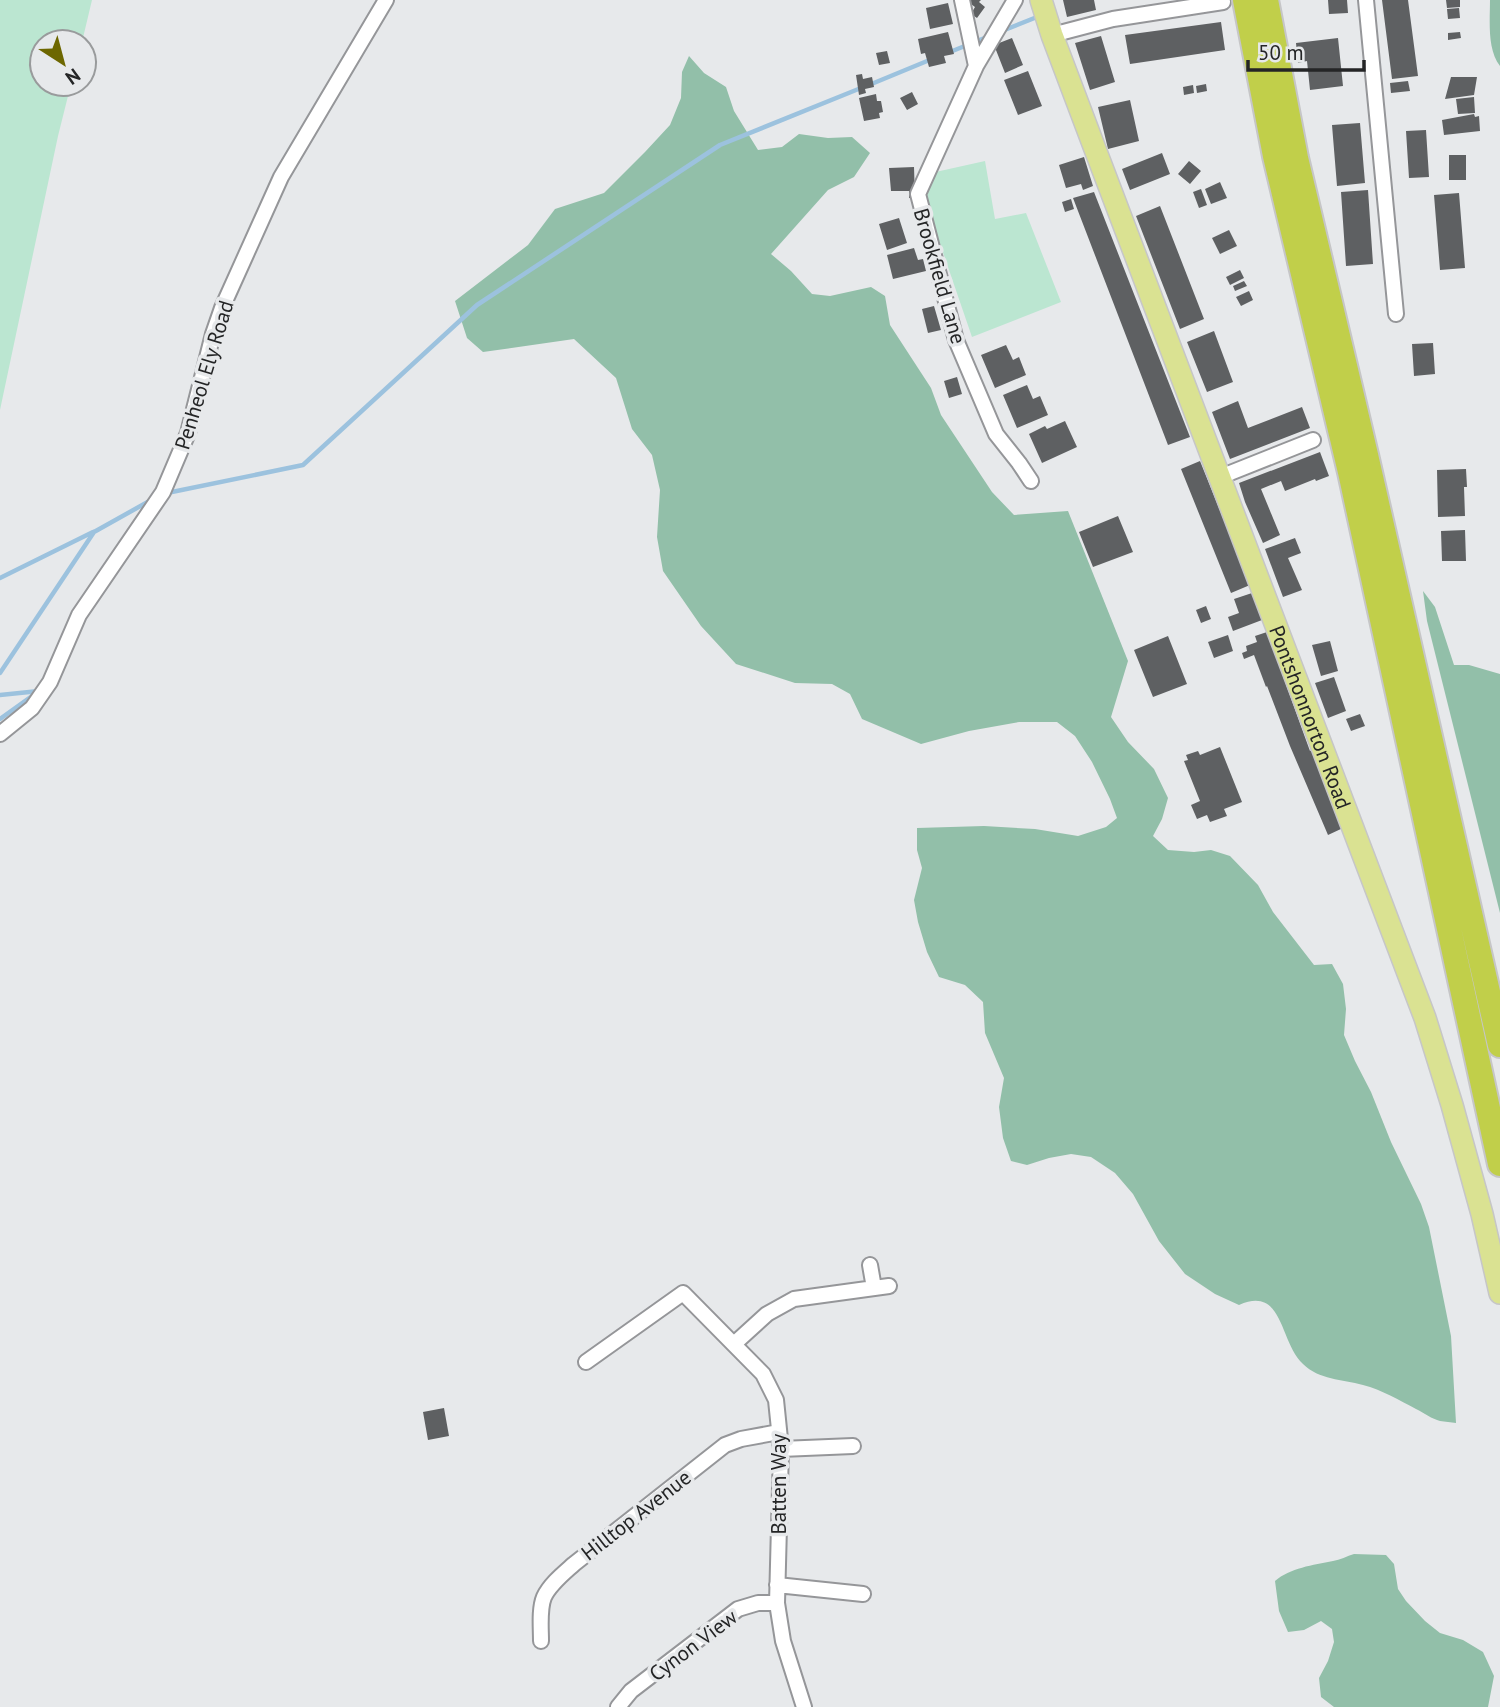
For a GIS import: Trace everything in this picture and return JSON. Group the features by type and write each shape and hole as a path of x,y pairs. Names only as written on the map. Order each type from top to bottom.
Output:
{"highway":[{"path":"1266,0 1296,158 1500,1045"},
{"path":"1234,1 1275,156 1353,485 1500,1164"}],"main road":[{"name":"Pontshonnorton Road","path":"1041,0 1095,149 1425,1017 1482,1213 1500,1293"}],"street":[{"name":"Penheol Ely Road","path":"0,734 32,708 50,682 79,615 163,492 188,433 222,308 281,177 386,0"},
{"path":"962,0 976,66"},
{"name":"Brookfield Lane","path":"1015,0 976,66 918,194 956,341 996,434 1031,481"},
{"path":"1366,0 1396,314"},
{"path":"1052,35 1113,19 1234,1"},
{"path":"1220,477 1313,440"},
{"path":"870,1265 874,1288"},
{"path":"734,1344 767,1314 794,1298 890,1286"},
{"name":"Batten Way","path":"586,1362 683,1293 764,1374 776,1400 781,1449 777,1603 783,1641 804,1707"},
{"name":"Hilltop Avenue","path":"541,1641 544,1597 574,1564 725,1445 779,1432"},
{"path":"781,1449 853,1446"},
{"path":"777,1586 863,1594"},
{"name":"Cynon View","path":"618,1707 631,1692 738,1609 758,1603 777,1603"}],"green space":[{"path":"0,0 92,0 85,28 28,28 28,98 68,98 0,410"},
{"path":"1490,0 1500,0 1500,66 1491,43"},
{"path":"689,56 704,73 726,87 734,111 758,150 782,147 799,134 828,138 852,137 870,153 854,177 828,190 771,254 812,294 830,296 871,287 885,296 890,325 931,388 941,415 992,492 1014,515 1068,511 1128,661 1111,717 1128,742 1154,769 1168,798 1162,819 1153,836 1168,850 1211,850 1230,856 1258,885 1273,912 1314,965 1332,964 1343,984 1346,1009 1344,1035 1429,1227 1451,1336 1456,1423 1434,1419 1377,1390 1323,1376 1309,1369 1295,1354 1273,1309 1265,1303 1254,1301 1239,1305 1215,1294 1185,1274 1159,1241 1133,1194 1115,1173 1091,1157 1071,1154 1027,1165 1011,1161 1003,1138 999,1107 1004,1078 985,1033 983,1002 965,985 939,977 927,952 918,922 914,900 922,868 917,850 917,828 984,826 1035,829 1078,836 1106,827 1117,818 1092,762 1075,736 1057,722 1019,722 969,731 921,744 862,719 850,694 832,684 795,683 736,664 701,626 663,571 657,537 660,490 652,455 632,429 616,378 574,339 483,352 467,338 455,301 528,245 555,209 604,193 645,152 670,125 681,98 682,72"},
{"path":"985,161 995,219 1026,213 1061,302 972,337 924,197 931,173"},
{"path":"1423,591 1435,607 1454,665 1469,665 1500,674 1500,913 1427,621"},
{"path":"1354,1554 1386,1555 1394,1564 1398,1589 1425,1621 1440,1633 1463,1640 1483,1652 1494,1676 1488,1707 1334,1707 1321,1697 1319,1678 1334,1642 1332,1629 1321,1621 1304,1630 1288,1632 1279,1611 1275,1581 1295,1570"}],"building":[{"path":"981,0 979,2 985,7 977,18 971,14 975,7 968,2"},
{"path":"1063,0 1094,0 1096,10 1067,17"},
{"path":"1328,0 1347,0 1348,13 1329,14"},
{"path":"1382,0 1408,0 1418,76 1392,79"},
{"path":"1446,0 1460,0 1460,7 1447,8"},
{"path":"948,3 953,24 930,29 926,8"},
{"path":"1459,8 1460,18 1448,19 1447,9"},
{"path":"1221,22 1225,50 1130,64 1125,35"},
{"path":"948,32 954,54 944,56 946,63 929,67 925,53 921,54 918,39"},
{"path":"1460,32 1461,38 1448,40 1448,33"},
{"path":"1101,36 1115,82 1090,90 1075,43"},
{"path":"1012,38 1023,65 1005,73 994,45"},
{"path":"1338,38 1343,86 1310,90 1307,61 1298,63 1296,43"},
{"path":"887,51 890,63 879,65 876,53"},
{"path":"1028,71 1042,106 1018,115 1004,80"},
{"path":"862,74 863,79 872,77 874,87 865,89 866,93 859,95 856,75"},
{"path":"1451,77 1477,77 1474,95 1445,99"},
{"path":"1408,81 1410,91 1391,93 1390,83"},
{"path":"1206,84 1207,91 1197,93 1196,86"},
{"path":"1193,85 1194,93 1184,95 1183,87"},
{"path":"912,92 918,104 907,110 900,98"},
{"path":"876,94 877,101 881,101 883,112 879,113 880,118 864,121 859,98"},
{"path":"1474,97 1475,113 1458,114 1456,99"},
{"path":"1130,100 1139,141 1108,149 1098,107"},
{"path":"1474,114 1475,117 1479,116 1480,131 1444,135 1442,120"},
{"path":"1360,123 1365,183 1337,186 1332,125"},
{"path":"1426,130 1429,177 1409,178 1406,131"},
{"path":"1162,153 1170,174 1130,190 1122,169"},
{"path":"1449,155 1466,155 1466,180 1449,180"},
{"path":"1084,157 1093,186 1083,190 1081,184 1066,188 1059,165"},
{"path":"1189,161 1201,171 1190,184 1178,174"},
{"path":"914,167 915,198 909,198 909,191 891,191 889,168"},
{"path":"1220,182 1227,198 1211,204 1205,189"},
{"path":"1201,189 1207,205 1199,208 1193,192"},
{"path":"1368,190 1373,264 1346,266 1341,192"},
{"path":"1094,192 1190,437 1168,445 1073,198"},
{"path":"1459,193 1465,268 1440,270 1434,195"},
{"path":"1071,199 1074,209 1065,212 1062,202"},
{"path":"1160,206 1204,319 1180,329 1136,216"},
{"path":"899,218 907,243 887,250 879,224"},
{"path":"1229,230 1237,246 1220,254 1212,238"},
{"path":"914,248 918,260 923,259 926,271 893,279 887,255"},
{"path":"1240,270 1244,278 1230,285 1226,277"},
{"path":"1244,281 1247,286 1235,291 1233,286"},
{"path":"1249,291 1253,300 1241,306 1236,297"},
{"path":"934,306 941,330 928,333 922,309"},
{"path":"1214,331 1233,382 1207,392 1187,342"},
{"path":"1433,343 1435,374 1414,376 1412,344"},
{"path":"1006,345 1013,360 1019,357 1026,375 995,388 981,355"},
{"path":"957,377 962,394 949,398 944,381"},
{"path":"1027,385 1033,399 1040,396 1048,415 1017,428 1003,395"},
{"path":"1238,401 1248,428 1302,407 1310,428 1230,459 1212,412"},
{"path":"1065,421 1077,447 1042,463 1029,434"},
{"path":"1320,452 1329,476 1285,491 1281,481 1261,489 1280,535 1263,543 1239,483"},
{"path":"1200,461 1250,585 1231,593 1181,469"},
{"path":"1466,469 1465,516 1438,517 1437,470"},
{"path":"1118,516 1133,552 1093,567 1079,532"},
{"path":"1465,530 1466,561 1442,561 1441,531"},
{"path":"1295,538 1301,553 1288,558 1302,590 1283,597 1265,549"},
{"path":"1252,593 1262,620 1233,631 1228,617 1239,613 1234,599"},
{"path":"1206,606 1211,619 1201,623 1196,610"},
{"path":"1267,632 1310,751 1312,750 1343,828 1328,835 1254,655 1244,659 1242,653 1247,651 1246,646 1257,642 1255,636"},
{"path":"1228,635 1233,651 1214,658 1208,642"},
{"path":"1168,636 1187,684 1153,697 1134,650"},
{"path":"1330,641 1338,671 1321,676 1312,645"},
{"path":"1334,677 1346,711 1328,718 1315,683"},
{"path":"1360,714 1365,726 1351,731 1346,719"},
{"path":"1220,747 1242,802 1224,809 1227,816 1210,822 1207,815 1197,819 1191,805 1200,801 1184,761 1188,760 1186,755 1198,751 1200,755"},
{"path":"444,1408 449,1436 428,1440 423,1412"}],"waterway":[{"path":"1002,31 1037,17"},
{"path":"950,52 987,37"},
{"path":"869,85 932,59"},
{"path":"167,493 303,465 477,305 720,145 861,88"},
{"path":"0,673 94,532 153,499"},
{"path":"0,578 93,532"},
{"path":"0,695 39,691 0,719"}]}
